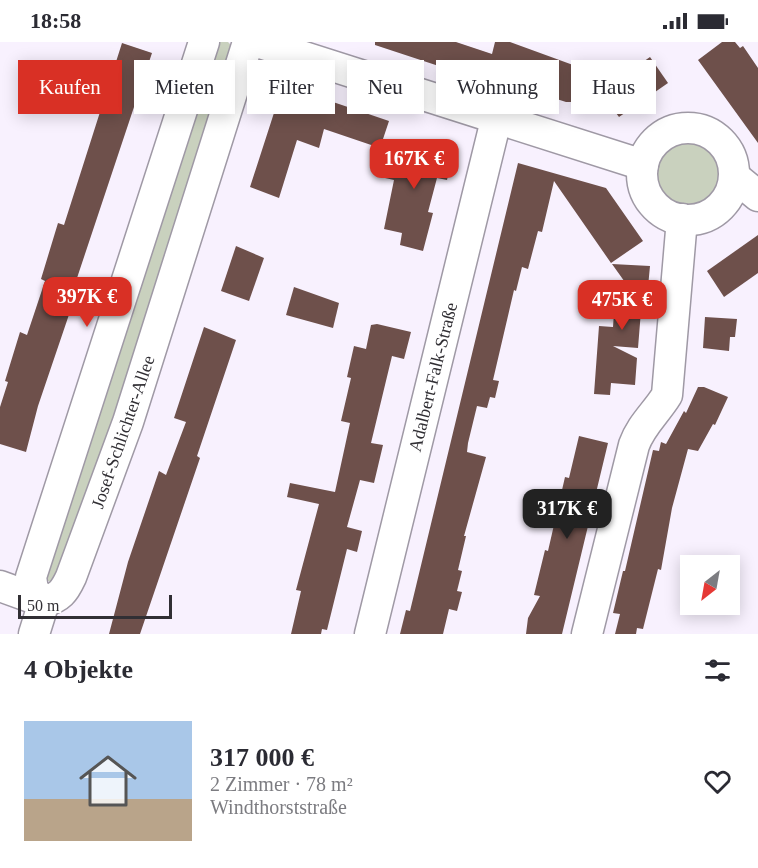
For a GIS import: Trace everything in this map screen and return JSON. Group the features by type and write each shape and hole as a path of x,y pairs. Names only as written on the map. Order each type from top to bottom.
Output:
{"street":[{"path":"44,602 33,590 31,577 204,42"},
{"name":"Josef-Schlichter-Allee","path":"44,602 64,592 128,422 248,42"},
{"path":"257,42 643,165"},
{"name":"Adalbert-Falk-Straße","path":"370,634 496,120"},
{"path":"689,128 710,134 719,140 732,161 735,177 728,197 720,207 698,218 682,219 663,212 654,203 643,182 643,165 650,148 658,139 678,129 689,128"},
{"path":"735,177 758,196"},
{"path":"587,634 634,445 640,428 657,411 667,395 682,219"},
{"path":"0,586 44,602"},
{"path":"34,634 44,602"}],"green space":[{"path":"218,42 228,42 232,46 228,60 212,60"},
{"path":"194,114 211,114 77,549 53,583 46,580 43,570"},
{"path":"687,137 701,140 713,148 721,160 724,174 721,188 713,200 701,208 687,211 673,208 661,200 653,188 650,174 653,160 661,148 673,140"}],"building":[{"path":"375,42 456,42 492,54 495,42 510,42 571,64 571,102 559,100 559,60 436,60 436,65 375,45"},
{"path":"722,42 735,42 740,48 743,46 758,68 758,143 698,60"},
{"path":"122,43 152,53 150,60 134,60 134,107 73,290 77,291 38,406 26,452 0,444 0,407 8,382 5,381 20,332 27,335 45,281 41,279 58,223 64,225 99,114 122,114 122,60 117,60"},
{"path":"656,66 668,83 656,91"},
{"path":"335,103 347,107 347,114 368,114 389,121 380,148 324,129 319,148 297,140 279,198 250,187 274,114 335,114"},
{"path":"397,140 453,153 447,180 437,178 428,212 433,213 423,251 400,245 402,233 384,229 394,180 385,178"},
{"path":"518,163 606,188 643,241 611,263 554,181 542,232 538,231 528,269 522,267 516,291 514,290 493,380 499,381 495,398 490,397 487,408 477,406 468,443 467,452 486,457 464,536 466,536 458,570 462,571 457,591 462,592 457,611 449,609 443,634 400,634 406,610 410,611"},
{"path":"758,235 758,273 724,297 707,271"},
{"path":"236,246 264,258 249,301 221,291"},
{"path":"612,264 650,266 648,287 643,286 638,348 613,346 637,358 635,385 611,383 610,395 594,394 599,326 613,327 616,284 627,285"},
{"path":"294,287 339,303 333,328 286,315"},
{"path":"705,317 737,319 735,337 730,337 729,351 703,348"},
{"path":"377,324 411,332 404,359 392,356 371,443 383,445 374,483 360,480 347,527 362,531 357,552 347,549 327,630 322,629 321,634 291,634 301,591 296,590 319,504 287,497 290,483 335,492 350,423 341,421 351,378 347,377 354,346 366,349 371,325"},
{"path":"204,327 236,340 197,456 200,458 140,634 109,634 128,562 159,471 166,475 186,422 174,418"},
{"path":"698,387 704,387 728,397 715,425 713,424 698,451 688,449 672,508 661,570 658,569 643,629 637,628 636,634 615,634 620,614 613,613 653,450 659,451 661,442 666,444 684,411 686,413"},
{"path":"579,436 608,443 562,634 526,634 528,618 540,596 534,595 545,550 548,551 565,477 569,478"}]}
